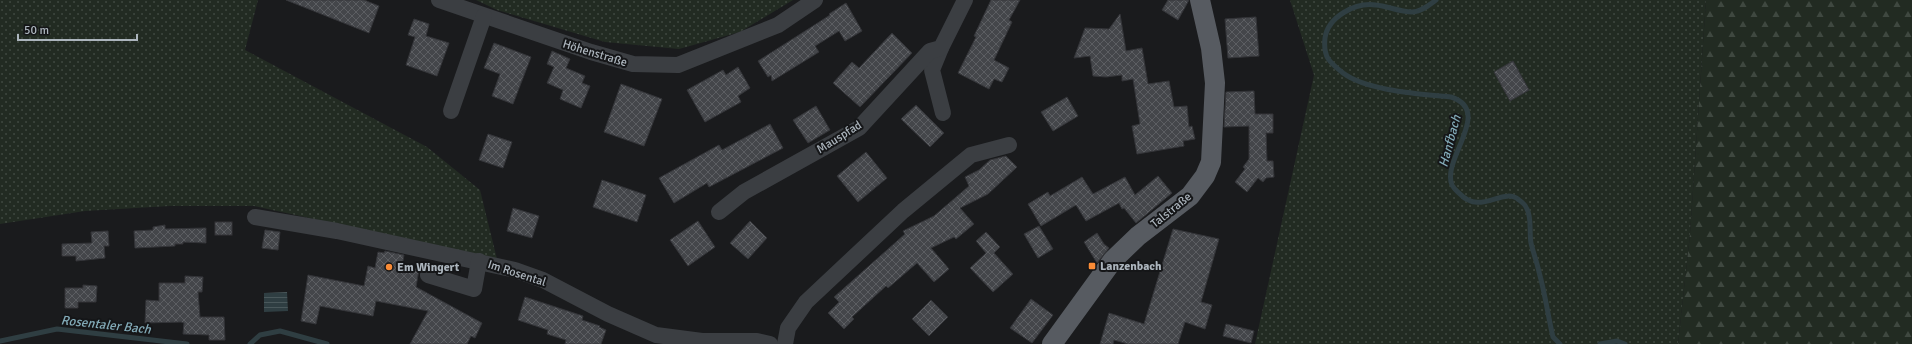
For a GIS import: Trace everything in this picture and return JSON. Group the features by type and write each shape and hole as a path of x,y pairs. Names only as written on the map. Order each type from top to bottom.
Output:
{"main road":[{"name":"Talstraße","path":"1052,344 1113,260 1138,236 1190,196 1205,176 1211,162 1215,83 1210,48 1200,0"}],"street":[{"name":"Höhenstraße","path":"439,0 591,52 633,64 678,64 778,25 815,0"},
{"path":"943,113 932,70 941,48 965,0"},
{"path":"451,111 484,16"},
{"name":"Mauspfad","path":"718,212 744,192 859,128 930,51 941,48"},
{"path":"785,344 788,328 806,302 903,211 971,155 1009,145"},
{"name":"Im Rosental","path":"255,217 337,231 515,270 543,280 597,309 656,335 689,340 757,341 770,344"},
{"path":"428,275 474,289 479,261"}],"green space":[{"path":"0,0 258,0 245,50 427,147 480,190 497,259 254,206 170,206 85,211 0,224"},
{"path":"476,0 793,0 740,32 679,49 605,42 497,10"},
{"path":"1290,0 1706,0 1690,234 1678,344 1255,344 1314,75"},
{"path":"1706,0 1912,0 1912,344 1678,344 1690,234"}],"shaded area":[{"path":"287,292 288,311 264,312 264,293"}],"building":[{"path":"286,0 364,0 379,6 369,33"},
{"path":"991,0 1020,0 1009,20 1012,22 994,60 1009,68 1002,82 994,79 989,89 958,73 976,37 974,36"},
{"path":"1168,0 1189,0 1178,20 1162,10"},
{"path":"846,3 862,31 845,41 839,31 815,46 819,52 772,81 771,75 768,77 758,61 830,15 829,14"},
{"path":"1120,14 1126,51 1142,48 1148,84 1169,81 1174,107 1187,106 1189,127 1192,126 1195,139 1183,141 1184,146 1137,154 1132,126 1140,124 1133,79 1122,81 1122,75 1106,77 1093,76 1090,56 1074,58 1085,28 1109,29"},
{"path":"1256,17 1259,56 1228,58 1225,19"},
{"path":"414,19 429,24 426,36 449,43 437,76 406,65 415,37 408,35"},
{"path":"892,33 912,53 860,107 833,83 852,62 859,68"},
{"path":"494,43 531,57 513,104 492,96 500,74 484,68"},
{"path":"552,51 570,59 566,68 585,76 582,83 590,86 581,108 560,99 563,90 547,83 554,67 547,64"},
{"path":"1513,61 1529,90 1510,101 1494,72"},
{"path":"738,67 750,88 738,96 741,102 705,122 687,90 723,70 726,75"},
{"path":"621,84 662,99 644,146 604,132"},
{"path":"1254,91 1255,114 1273,114 1273,133 1266,133 1267,161 1273,161 1274,177 1266,178 1263,182 1258,178 1247,192 1235,182 1245,169 1243,167 1249,159 1249,126 1224,127 1226,92"},
{"path":"1067,97 1078,116 1053,131 1041,112"},
{"path":"916,105 944,133 930,147 901,119"},
{"path":"816,106 830,130 808,143 793,120"},
{"path":"770,124 783,148 709,187 707,183 674,203 659,178 719,145 722,150"},
{"path":"488,134 512,142 503,168 479,160"},
{"path":"866,152 887,178 858,202 837,176"},
{"path":"1006,156 1017,167 988,194 960,208 974,224 956,239 954,237 931,248 949,269 934,282 917,263 888,288 886,286 852,317 854,319 844,329 828,313 839,302 834,297 905,234 903,231 934,216 969,186 965,177 979,170 990,160"},
{"path":"1158,176 1172,193 1136,223 1124,208 1122,209 1119,203 1086,221 1076,205 1041,226 1028,204 1048,192 1050,196 1082,177 1093,194 1125,177 1135,195"},
{"path":"602,180 646,195 637,222 593,207"},
{"path":"513,208 539,216 532,238 507,231"},
{"path":"698,221 715,247 688,266 670,240"},
{"path":"750,221 767,238 748,259 730,243"},
{"path":"215,222 232,222 232,235 215,235"},
{"path":"165,225 165,229 206,228 206,243 183,242 183,244 175,244 175,246 135,248 134,231 153,230 153,227"},
{"path":"1039,226 1053,249 1038,258 1024,234"},
{"path":"1173,229 1219,239 1201,302 1212,305 1205,329 1185,322 1178,344 1128,344 1114,340 1113,344 1100,344 1109,313 1144,324"},
{"path":"265,230 280,232 278,250 262,248"},
{"path":"108,231 109,246 104,246 105,258 76,261 76,256 62,256 62,244 92,243 91,232"},
{"path":"986,232 1000,247 994,253 1013,274 993,292 970,268 986,253 976,241"},
{"path":"1097,233 1104,244 1109,248 1097,263 1084,242"},
{"path":"385,251 404,255 402,266 419,269 416,287 482,323 475,338 471,336 467,344 410,344 428,311 376,301 373,316 320,306 316,324 301,321 308,275 364,286 368,266 375,268 378,252 384,253"},
{"path":"185,276 203,277 202,292 198,292 200,317 224,317 225,340 209,340 209,335 183,334 184,323 181,322 145,323 146,300 159,301 159,283 185,283"},
{"path":"83,285 97,286 96,302 78,302 78,308 65,308 65,288 83,288"},
{"path":"525,297 583,316 582,320 600,326 599,327 606,330 601,344 565,344 566,340 547,334 548,330 518,320"},
{"path":"1031,299 1053,315 1032,343 1010,328"},
{"path":"931,300 948,317 929,336 912,319"},
{"path":"1226,324 1254,331 1251,343 1223,336"}],"waterway":[{"name":"Hanfbach","path":"1436,0 1425,8 1415,12 1376,5 1360,6 1344,12 1331,24 1327,30 1325,38 1326,55 1334,66 1343,73 1366,84 1395,91 1451,97 1463,104 1468,113 1467,124 1464,136 1453,162 1451,174 1452,185 1468,200 1484,202 1506,196 1513,197 1526,207 1529,213 1530,239 1543,288 1553,337 1560,344"},
{"name":"Rosentaler Bach","path":"0,341 57,329 187,344"},
{"name":"Rosentaler Bach","path":"250,344 260,335 280,331 327,344"},
{"name":"Hanfbach","path":"1600,344 1617,341 1625,344"}],"place":[{"name":"Lanzenbach","path":"1092,266"},
{"name":"Em Wingert","path":"389,267"}]}
